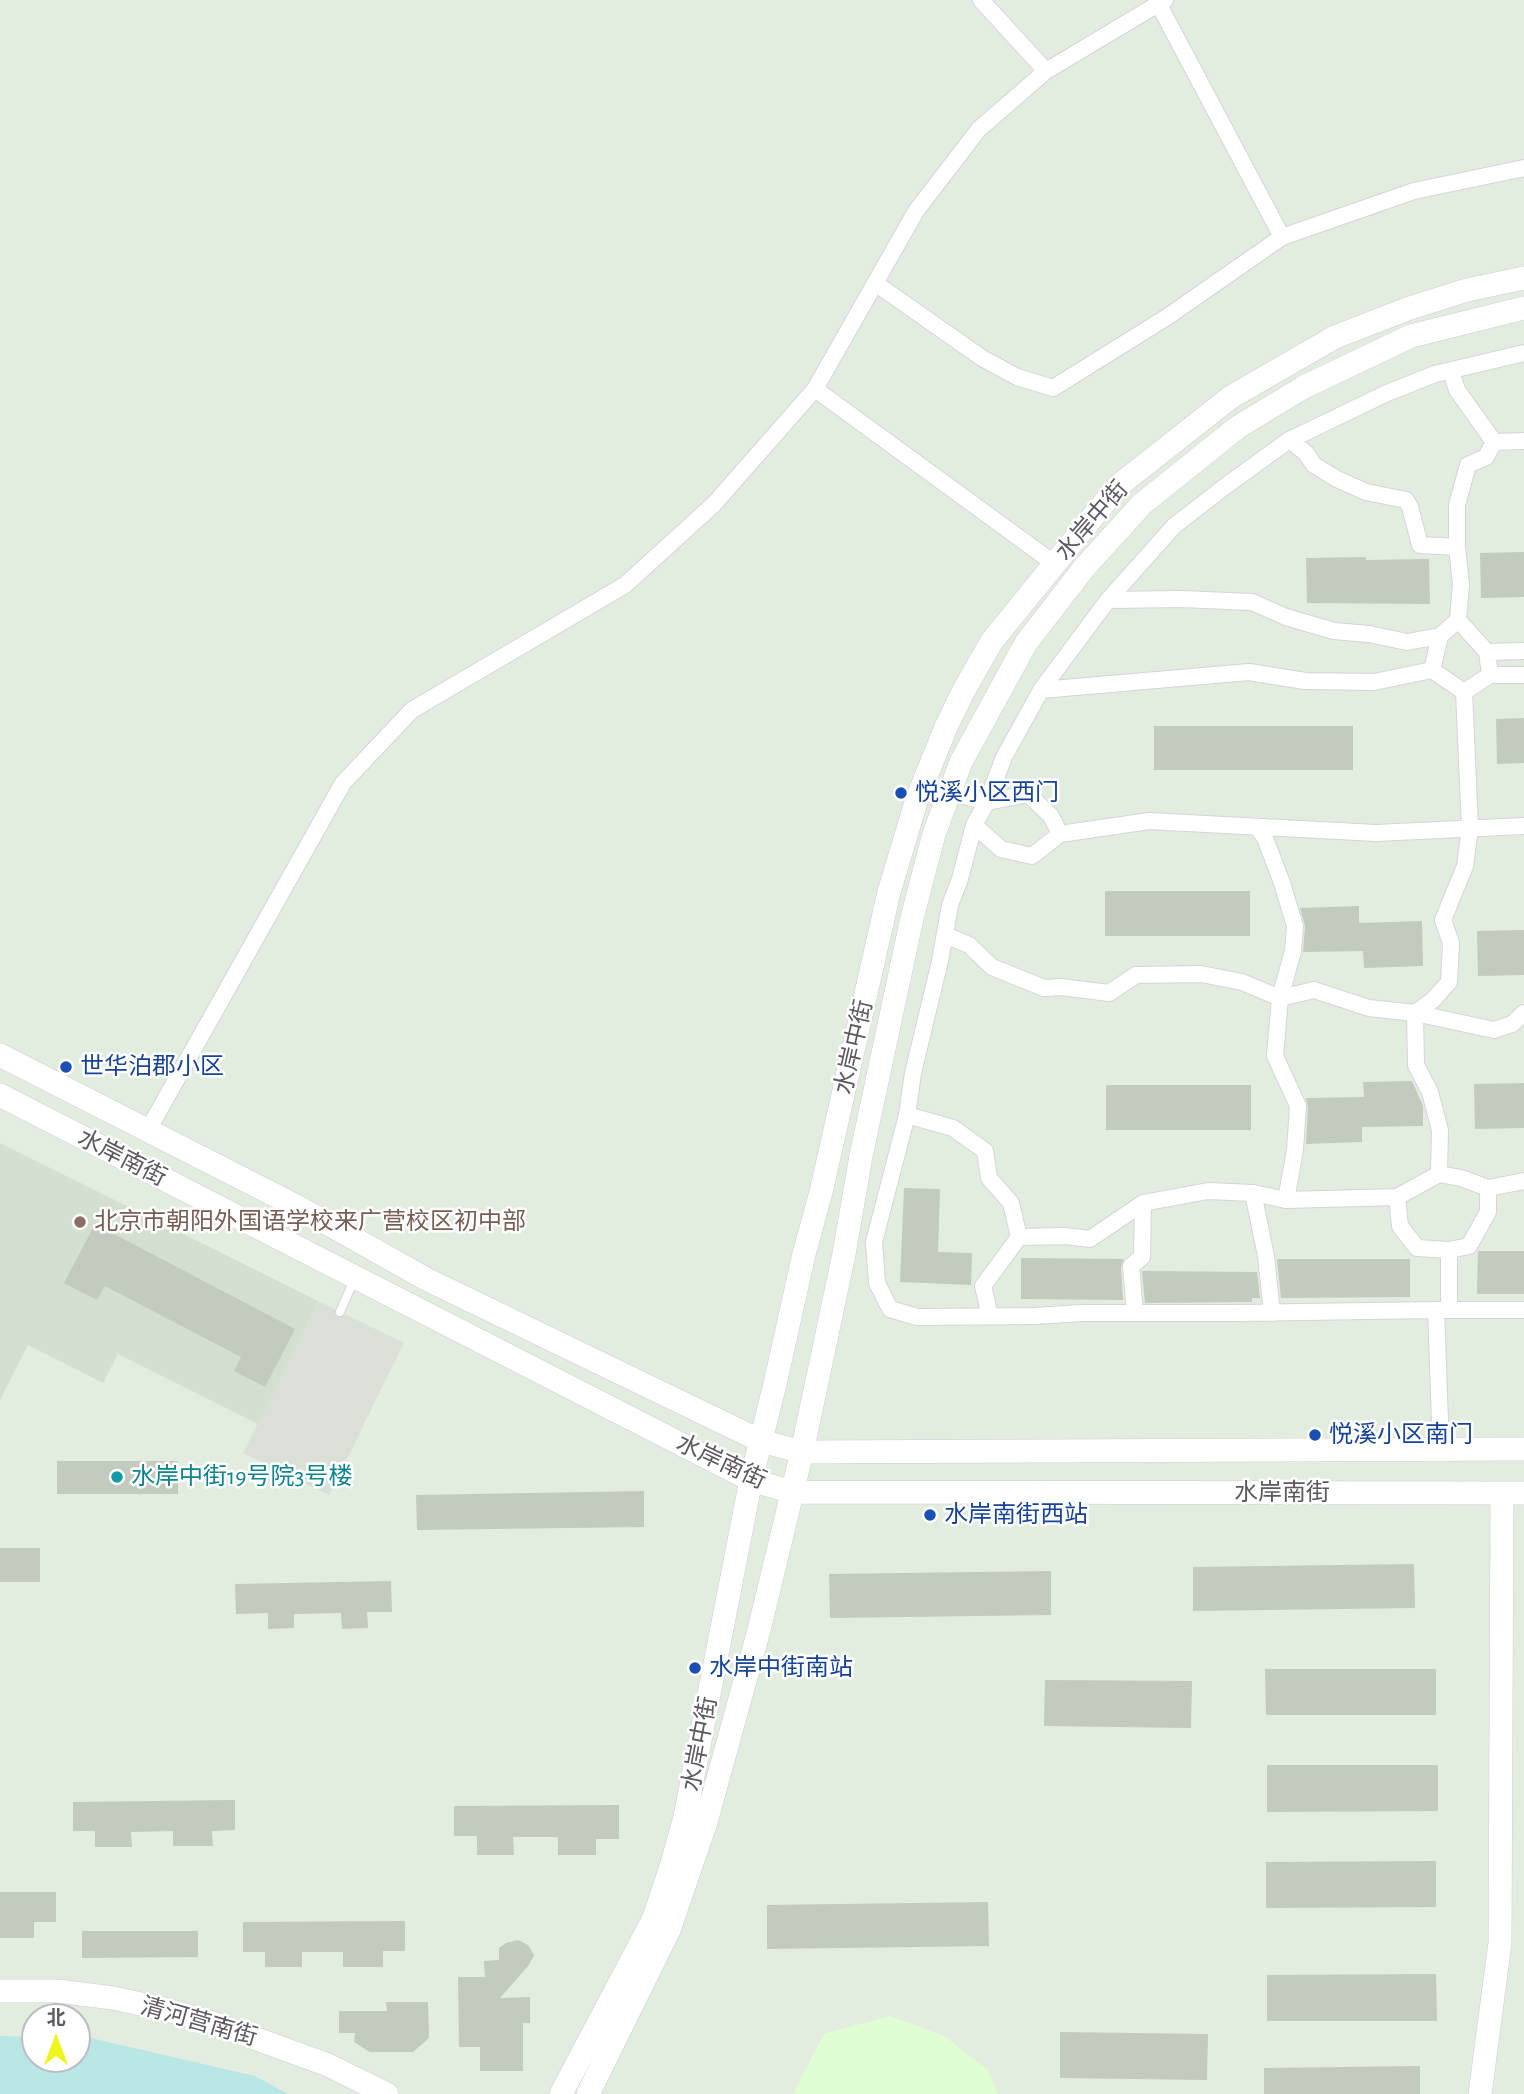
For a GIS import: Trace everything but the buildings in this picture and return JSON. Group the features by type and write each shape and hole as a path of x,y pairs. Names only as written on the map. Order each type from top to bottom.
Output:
{"street":[{"path":"981,0 1046,71"},
{"path":"148,1130 343,783 412,710 625,585 714,505 815,389 916,211 979,129 1046,71 1161,1 1282,237"},
{"path":"875,283 982,358 1017,377 1053,388 1167,317 1282,237 1414,191 1524,168"},
{"name":"水岸中街","path":"561,2094 654,1918 671,1867 685,1817 751,1480 821,1192 889,892 916,799 946,727 992,641 1118,486 1231,397 1335,337 1410,308 1467,290 1524,278"},
{"name":"水岸中街","path":"588,2094 669,1930 691,1872 759,1630 802,1452 912,918 934,834 961,762 1026,643 1084,568 1142,504 1238,427 1315,382 1411,337 1524,308"},
{"path":"1524,353 1451,371 1387,393 1289,440 1174,526 1108,600 1041,690 1004,757 988,802 975,825 950,905 913,1073 907,1115 874,1242 877,1283 890,1309 918,1317 1034,1317 1082,1313 1524,1310"},
{"path":"1451,371 1457,390 1494,442"},
{"path":"815,389 1055,564"},
{"path":"1289,440 1306,453 1314,465 1337,479 1366,492 1406,500 1420,545 1457,547"},
{"path":"1494,442 1524,441"},
{"path":"1108,600 1252,602 1286,617 1334,631 1369,634 1407,642 1440,636 1458,620 1461,584 1456,559 1457,505 1468,465 1486,457 1494,442"},
{"path":"1458,620 1487,652 1490,675"},
{"path":"1432,670 1440,636"},
{"path":"1487,652 1524,651"},
{"path":"1041,690 1249,672 1305,681 1374,682 1432,670 1464,692"},
{"path":"1464,692 1490,675 1524,675"},
{"path":"1415,1013 1433,1000 1449,982 1451,943 1443,920 1465,866 1470,828 1464,692"},
{"path":"950,792 988,802 1028,794 1051,816 1060,834"},
{"path":"975,825 1000,849 1032,856 1060,834 1149,821 1376,833 1524,826"},
{"path":"1257,827 1265,838 1295,926 1293,951 1280,998 1275,1056 1298,1106 1295,1150 1286,1200"},
{"path":"945,935 969,945 992,967 1044,988 1061,987 1109,993 1136,975 1201,974 1242,982 1280,998 1314,990 1368,1008 1415,1013 1494,1030 1511,1024 1524,1013"},
{"path":"1415,1013 1416,1065 1430,1092 1440,1130 1439,1174"},
{"name":"水岸南街","path":"0,1055 298,1207 426,1279 761,1441 802,1452 1524,1450"},
{"name":"水岸南街","path":"0,1095 751,1480 792,1492 1513,1493"},
{"path":"907,1115 953,1128 985,1151 989,1178 1011,1203 1019,1237 983,1286 990,1315"},
{"path":"1019,1237 1065,1236 1090,1239 1143,1203 1208,1191 1253,1193 1286,1200 1397,1197 1439,1174 1461,1178 1488,1188 1524,1181"},
{"path":"1397,1197 1400,1226 1417,1248 1449,1250 1469,1246 1488,1212 1488,1188"},
{"path":"1253,1193 1266,1256 1272,1312"},
{"path":"1135,1313 1131,1266 1142,1257 1143,1203"},
{"path":"1441,1450 1442,1310 1449,1250"},
{"path":"1480,2094 1500,1943 1513,1493"},
{"name":"清河营南街","path":"0,1991 58,1991 113,1998 164,2009 216,2024 328,2065 387,2094"}],"lane":[{"path":"340,1312 356,1278"}],"shaded area":[{"name":"北京市朝阳外国语学校来广营校区初中部","path":"0,1143 318,1301 258,1424 118,1354 103,1383 28,1345 0,1400"},
{"path":"318,1301 404,1343 329,1495 243,1453"},
{"path":"890,2016 944,2036 988,2070 998,2094 793,2094 824,2034"},
{"path":"0,2036 21,2037 21,2073 91,2073 91,2038 255,2076 288,2094 0,2094"}],"place":[{"name":"悦溪小区西门","path":"901,793"},
{"name":"世华泊郡小区","path":"66,1067"},
{"name":"北京市朝阳外国语学校来广营校区初中部","path":"80,1222"},
{"name":"悦溪小区南门","path":"1315,1435"},
{"name":"水岸中街19号院3号楼","path":"117,1477"},
{"name":"水岸南街西站","path":"930,1515"},
{"name":"水岸中街南站","path":"695,1668"}]}
